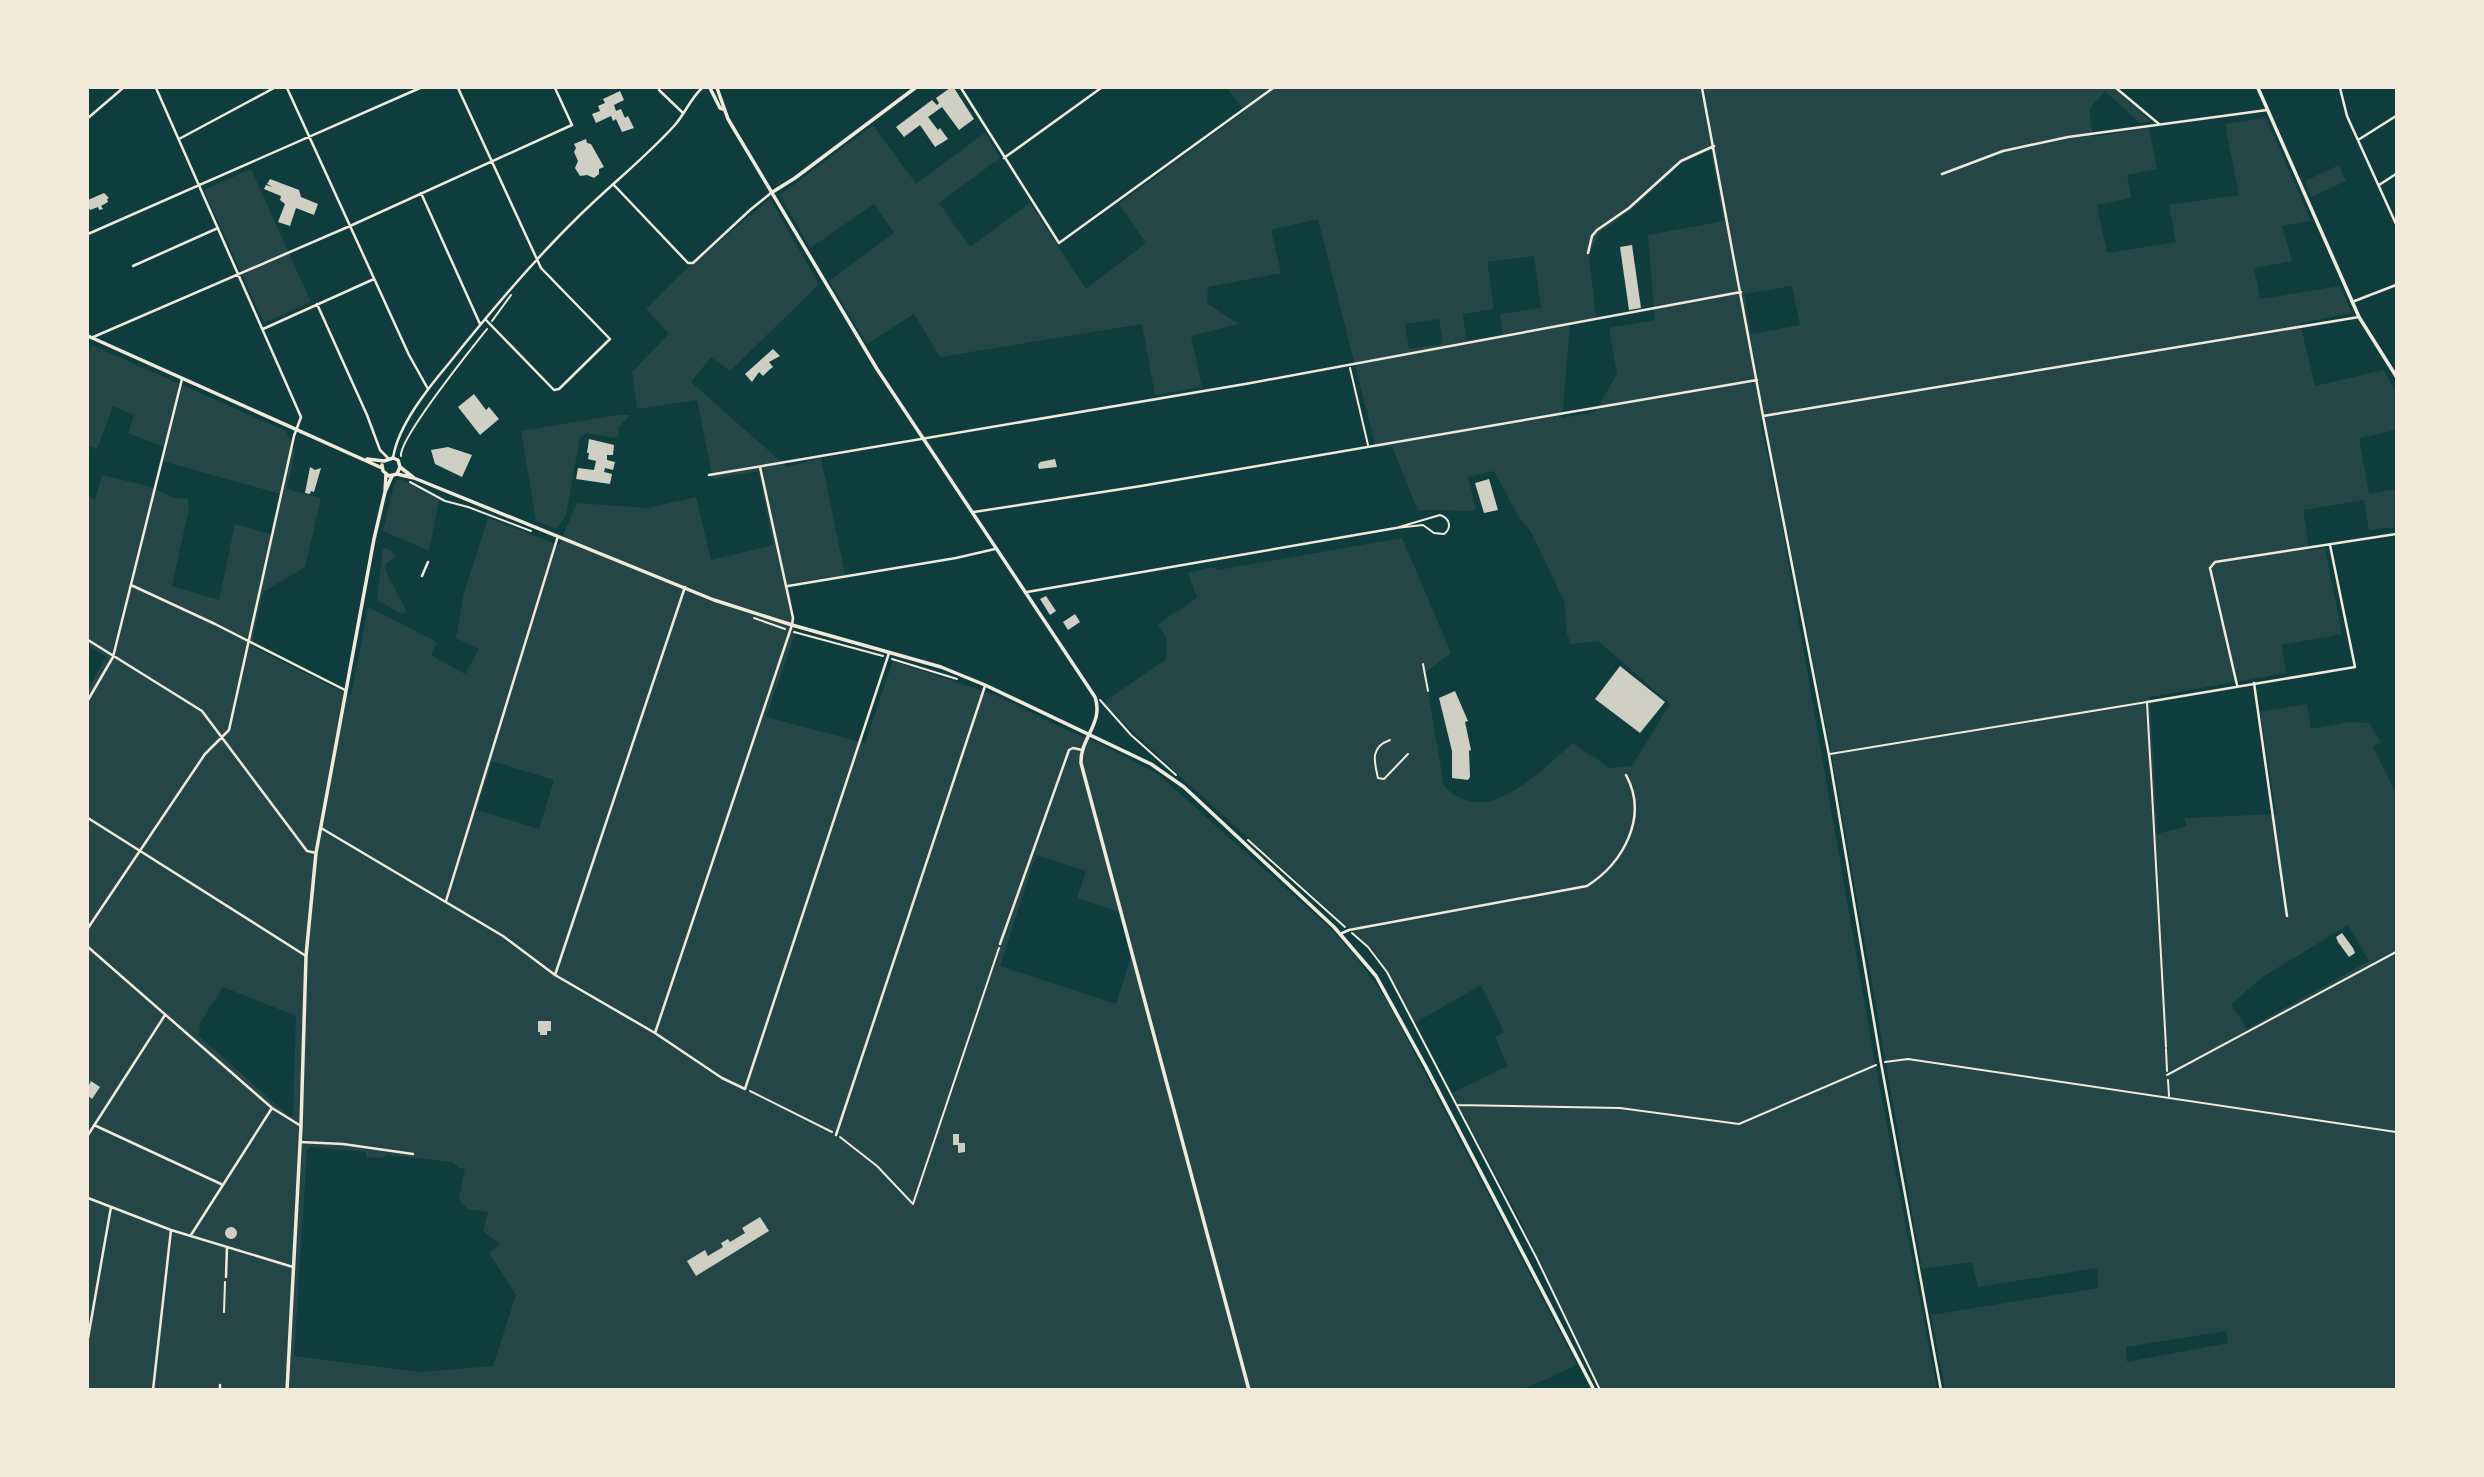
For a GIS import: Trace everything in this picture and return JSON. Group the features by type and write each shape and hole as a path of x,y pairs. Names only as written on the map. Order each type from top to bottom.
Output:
{"street":[{"path":"88,118 123,88"},
{"path":"88,928 205,754 229,730 301,415 156,88"},
{"path":"179,139 274,88"},
{"path":"287,88 409,355 428,389"},
{"path":"88,234 420,88"},
{"path":"458,88 541,268 610,339 559,389 554,390 485,319"},
{"path":"89,337 350,226 572,125 555,88"},
{"path":"382,468 428,389 480,324 538,258 673,127 702,88"},
{"path":"710,88 723,109"},
{"path":"717,88 723,109 877,369 1095,697 1097,718 1082,750 1081,763 1249,1390"},
{"path":"612,184 688,263 693,263 771,193 915,88"},
{"path":"961,88 1059,243 1273,88"},
{"path":"1004,158 1101,88"},
{"path":"1702,88 1829,755 1881,1063 1941,1390"},
{"path":"2116,88 2159,124"},
{"path":"2258,88 2359,317 2396,376"},
{"path":"2340,88 2347,116 2396,224"},
{"path":"659,90 683,113"},
{"path":"1942,174 2003,151 2068,137 2269,110"},
{"path":"2358,140 2396,116"},
{"path":"1587,253 1592,236 1597,230 1629,208 1681,161 1714,146"},
{"path":"2379,185 2396,174"},
{"path":"421,193 480,324"},
{"path":"133,266 218,228"},
{"path":"263,329 374,279"},
{"path":"2353,302 2396,285"},
{"path":"709,475 1516,335 1741,292"},
{"path":"317,303 380,450 389,459"},
{"path":"1763,416 2359,317"},
{"path":"89,337 367,459 382,468 386,474 316,853 306,956 301,1126 287,1390"},
{"path":"88,700 113,657 182,379"},
{"path":"970,512 1142,486 1758,380"},
{"path":"367,459 400,462 401,467 415,478"},
{"path":"655,1033 792,625 793,618 760,466"},
{"path":"384,492 401,467"},
{"path":"386,474 415,478 714,600 889,655 941,667 985,685 1151,764 1184,787 1340,934 1376,976 1594,1390"},
{"path":"1024,593 1396,528"},
{"path":"2237,686 2210,568 2215,562 2396,534"},
{"path":"446,901 558,536"},
{"path":"2147,702 2355,667 2330,545"},
{"path":"786,586 995,549"},
{"path":"422,576 428,562"},
{"path":"131,586 346,691"},
{"path":"555,975 685,587"},
{"path":"88,640 202,711 307,851 316,853"},
{"path":"321,828 503,936 555,975 655,1033 722,1079 745,1089 889,655"},
{"path":"2254,682 2287,916"},
{"path":"836,1135 985,685"},
{"path":"1000,944 1069,750 1082,750"},
{"path":"1340,934 1349,930 1587,886 1604,876 1625,850 1632,829 1634,804 1632,785 1626,775"},
{"path":"88,818 306,956"},
{"path":"88,947 272,1108 301,1126"},
{"path":"88,1135 165,1016"},
{"path":"191,1235 272,1108"},
{"path":"94,1125 222,1184"},
{"path":"300,1142 343,1144 413,1154"},
{"path":"88,1198 171,1230 293,1267"},
{"path":"88,1338 111,1207"},
{"path":"153,1390 171,1230"},
{"path":"226,1277 227,1247"}],"lane":[{"path":"1440,515 1446,518 1449,526 1441,535 1423,525 1396,528 1440,515"},
{"path":"1829,755 2147,702 2166,1048"},
{"path":"2168,1075 2396,953"}],"path":[{"path":"403,460 400,453 403,444 512,293"},
{"path":"1349,364 1359,417 1368,446"},
{"path":"889,655 960,680"},
{"path":"1423,664 1428,691"},
{"path":"1100,700 1131,735 1178,777"},
{"path":"1390,740 1380,744 1374,753 1373,764 1378,778 1384,779 1408,754"},
{"path":"1242,835 1368,947 1384,967 1536,1257 1600,1390"},
{"path":"745,1089 836,1135 877,1166 913,1204 1000,944"},
{"path":"1457,1105 1620,1108 1739,1124 1881,1063 1908,1059 2396,1132"},
{"path":"224,1312 226,1277"}],"shaded area":[{"path":"1227,88 2113,88 2151,121 2140,123 2105,91 2089,109 2093,137 2149,128 2157,169 2127,175 2131,198 2097,205 2107,253 2176,242 2169,205 2239,195 2225,124 2266,118 2311,221 2282,226 2292,261 2254,268 2260,299 2340,286 2352,313 2300,323 2315,386 2384,370 2396,392 2396,430 2359,438 2369,494 2396,489 2396,527 2369,530 2364,500 2303,510 2309,550 2325,548 2342,634 2282,645 2286,673 2150,697 2157,834 2187,826 2184,818 2276,814 2260,712 2307,704 2311,729 2349,722 2369,723 2381,742 2373,747 2396,793 2396,1389 1945,1389 1931,1315 2098,1288 2097,1268 1978,1287 1972,1262 1922,1269 1832,757 1765,420 1760,421 1780,514 1874,1057 1937,1389 1601,1389 1518,1216 1452,1093 1508,1066 1495,1037 1504,1032 1481,985 1415,1023 1385,966 1371,948 1186,782 1103,703 1166,659 1167,639 1158,624 1197,598 1188,573 1402,538 1451,653 1425,673 1444,786 1460,798 1478,802 1495,800 1512,792 1573,743 1610,768 1632,766 1670,704 1598,641 1571,644 1567,634 1564,601 1531,532 1519,517 1494,471 1468,477 1476,510 1418,511 1392,446 1376,448 1318,219 1271,230 1281,273 1208,287 1207,303 1238,324 1191,336 1202,387 1155,395 1142,324 940,357 914,314 867,344 829,281 894,233 874,204 810,248 780,195 873,125 916,184 985,133 1000,158 939,203 970,247 1030,203 1086,289 1146,243 1119,204 1245,111","holes":["1711,150 1724,221 1648,235 1655,320 1609,328 1617,374 1595,412 1562,418 1570,323 1596,318 1589,256 1599,233 1631,210 1682,163","1534,256 1541,308 1500,314 1503,335 1466,340 1463,314 1494,309 1487,262","1792,286 1800,325 1751,334 1744,294","1439,319 1443,344 1409,349 1405,324","2348,925 2369,961 2247,1029 2231,1004 2264,976","2226,1331 2228,1343 2127,1362 2126,1347"]},
{"path":"2339,165 2346,181 2311,197 2305,181"},
{"path":"251,169 311,302 264,323 204,190"},
{"path":"770,199 819,284 730,371 711,357 691,382 787,467 821,458 845,575 789,584 795,634 766,717 865,743 893,661 995,695 1103,745 1158,774 1330,928 1356,957 1386,999 1577,1365 1522,1390 88,1389 88,689 106,657 88,645 88,497 95,499 102,475 148,486 174,498 188,499 189,508 172,586 219,600 235,524 273,535 281,494 162,461 165,447 128,433 134,415 113,406 97,449 88,445 88,356 92,345 286,431 295,452 287,489 321,498 305,567 263,592 251,646 351,696 368,607 437,642 431,655 465,674 479,649 456,638 464,593 488,518 559,545 577,503 648,508 696,497 711,560 773,545 759,471 713,479 697,400 637,409 632,372 669,334 646,309 684,271","holes":["492,761 554,780 539,829 477,810","1036,855 1086,871 1077,898 1119,912 1131,957 1116,1004 1000,966","223,987 296,1016 293,1117 199,1036 200,1023","310,1147 366,1152 366,1157 380,1158 389,1155 452,1162 465,1169 459,1199 467,1209 488,1212 483,1231 500,1244 489,1253 516,1295 493,1366 420,1372 294,1356 307,1150"]},
{"path":"630,415 618,428 618,436 614,438 586,433 580,437 566,515 557,529 536,521 521,431"},
{"path":"397,480 402,480 439,500 429,551 383,531"},
{"path":"383,548 391,550 395,556 386,564 385,570 407,612 402,614 377,600"}],"building":[{"path":"954,88 974,119 959,130 942,107 928,117 948,139 935,147 920,125 904,137 896,127 932,100 937,105 939,103 936,98"},
{"path":"620,91 624,100 614,105 616,111 621,109 634,128 622,132 616,119 613,121 611,116 596,123 592,114 600,111 598,106 605,103 603,99"},
{"path":"586,139 604,167 599,169 599,174 594,178 580,176 575,168 578,161 574,144"},
{"path":"270,179 299,190 301,197 318,204 314,215 296,208 290,226 278,222 285,204 280,200 281,196 264,189 266,185 273,187 267,184"},
{"path":"104,193 109,198 108,202 101,206 103,209 99,210 98,207 90,210 88,200"},
{"path":"1632,245 1641,308 1629,310 1620,247"},
{"path":"773,349 780,356 769,362 773,367 763,376 759,372 752,382 745,374"},
{"path":"474,394 486,410 489,407 499,419 480,435 458,407"},
{"path":"589,439 614,445 613,455 607,455 607,460 615,462 613,470 605,468 604,472 612,474 610,484 576,479 578,468 594,470 596,461 588,459 587,453"},
{"path":"448,447 472,455 462,477 435,464 431,450"},
{"path":"1055,459 1057,467 1039,469 1040,462"},
{"path":"310,467 315,470 321,468 314,492 311,491 310,494 305,493"},
{"path":"1489,479 1498,510 1484,513 1475,483"},
{"path":"1046,596 1056,611 1050,615 1040,599"},
{"path":"1075,614 1080,622 1068,630 1063,622"},
{"path":"1620,666 1665,702 1640,733 1595,699"},
{"path":"1455,691 1468,721 1465,722 1471,750 1468,780 1452,778 1452,751 1439,698"},
{"path":"2342,933 2355,953 2349,957 2336,937"},
{"path":"538,1021 551,1021 551,1031 547,1031 547,1035 540,1035 538,1032"},
{"path":"91,1081 100,1087 92,1099 88,1096"},
{"path":"953,1134 959,1134 959,1143 965,1143 965,1152 958,1153 958,1145 953,1145"},
{"path":"760,1217 769,1231 696,1276 687,1261 705,1250 708,1256 723,1247 721,1243 728,1239 730,1242 745,1233 742,1228"},
{"path":"226,1228 236,1228 236,1238 226,1238"}]}
